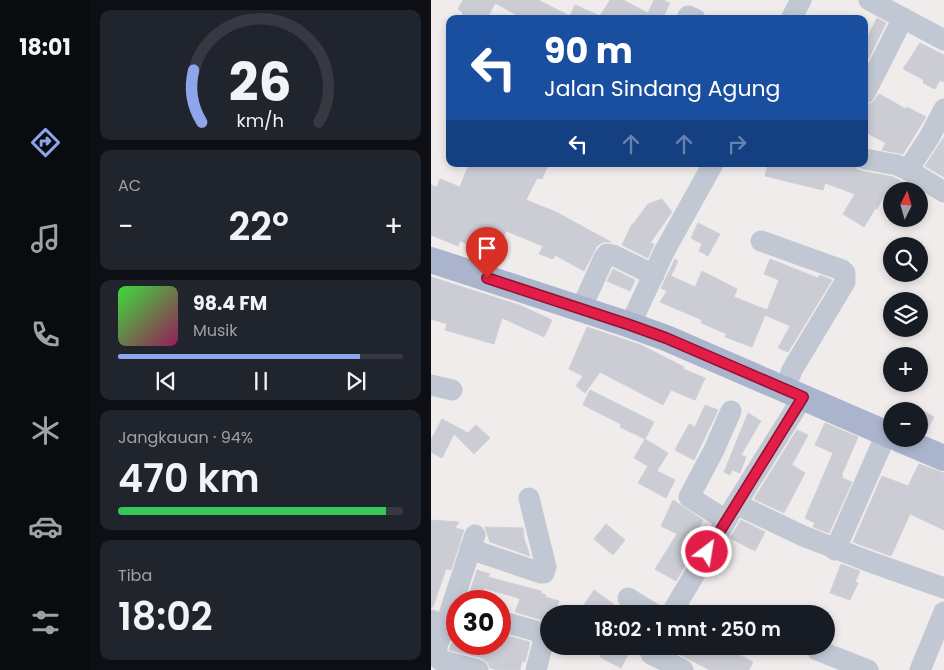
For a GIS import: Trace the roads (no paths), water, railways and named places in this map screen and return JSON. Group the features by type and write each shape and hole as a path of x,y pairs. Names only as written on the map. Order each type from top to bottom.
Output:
{"main road":[{"path":"431,260 666,338 883,432"},
{"path":"918,447 944,458"}],"street":[{"path":"793,15 801,0"},
{"path":"869,0 944,40"},
{"path":"868,87 903,18"},
{"path":"908,170 930,136 944,109"},
{"path":"868,159 897,164 944,192"},
{"path":"630,325 665,250 705,178"},
{"path":"676,605 731,512 794,393 792,370 845,282 846,276 842,270 761,241"},
{"path":"581,309 603,258 607,254 613,255 654,275"},
{"path":"431,385 452,390"},
{"path":"731,411 714,450 689,497 803,536 835,550 944,588"},
{"path":"835,550 863,483 886,447"},
{"path":"455,590 472,542 544,573 546,567 529,498"},
{"path":"628,598 639,605"},
{"path":"920,670 944,612"},
{"path":"446,616 437,645 437,656 441,660 478,670"},
{"path":"511,624 536,631 543,637 536,670"},
{"path":"830,655 868,670"},
{"path":"650,657 683,670"}]}
